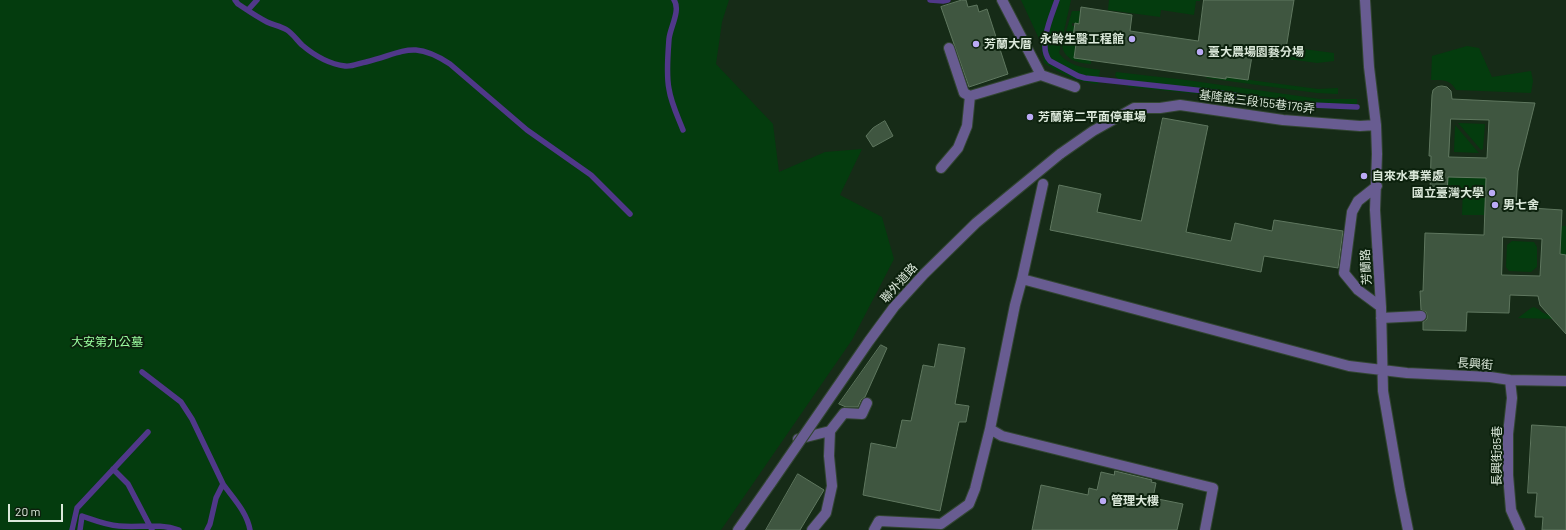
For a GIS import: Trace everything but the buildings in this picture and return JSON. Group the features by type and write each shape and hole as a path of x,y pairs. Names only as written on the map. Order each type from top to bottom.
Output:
{"street":[{"path":"1002,0 1041,75"},
{"name":"芳蘭路","path":"1366,0 1369,67 1376,125 1378,163 1375,210 1381,307 1384,404 1408,530"},
{"path":"949,48 964,93 970,96 1041,75 1075,87"},
{"path":"941,168 958,148 967,126 970,96"},
{"name":"基隆路三段155巷176弄","path":"1134,108 1160,108 1180,105 1283,120 1360,126 1376,125"},
{"name":"聯外道路","path":"738,530 894,306 924,274 976,223 1060,154 1093,131 1134,108"},
{"path":"874,530 879,521 941,524 969,504 976,489 990,429 1015,305 1043,184"},
{"path":"1377,186 1358,201 1352,212 1344,273 1358,290 1381,307"},
{"name":"長興街","path":"1022,279 1349,366 1382,370 1490,377 1510,380 1566,381"},
{"path":"1381,318 1421,316"},
{"name":"長興街85巷","path":"1510,380 1512,398 1508,434 1508,475 1511,510 1520,530"},
{"path":"812,530 826,513 832,486 829,456 830,431 844,413 862,414 867,403"},
{"path":"777,468 818,409"},
{"path":"990,429 1002,436 1213,488 1205,530"},
{"path":"797,440 830,431"}],"green space":[{"name":"大安第九公墓","path":"0,0 729,0 722,22 716,64 773,124 779,172 825,152 862,149 840,195 882,217 894,259 852,340 721,530 0,530"},
{"path":"1021,0 1071,0 1059,53 1072,64 1100,70 1098,84 1070,77 1044,63 1040,41"},
{"path":"1109,0 1200,1 1196,1 1194,15 1161,10 1160,17 1108,10"},
{"path":"1072,11 1081,11 1079,24 1072,23 1072,26 1075,26 1073,37 1077,37 1074,58 1091,60 1091,64 1072,60 1063,50 1062,45"},
{"path":"1467,46 1479,48 1492,77 1531,71 1533,81 1531,93 1456,90 1454,86 1448,82 1442,80 1431,80 1432,56"},
{"path":"1287,47 1334,53 1334,61 1317,63 1274,57 1274,54 1285,55"},
{"path":"1116,72 1186,80 1320,99 1357,99 1357,110 1286,107 1219,96 1129,87 1115,76"},
{"path":"1227,77 1318,89 1338,88 1338,94 1317,93 1206,78 1226,79"},
{"path":"1458,123 1485,124 1483,149 1481,150"},
{"path":"1455,125 1479,153 1454,152"},
{"path":"1487,169 1484,215 1462,215 1463,189 1448,188 1448,177"},
{"path":"1560,226 1566,226 1566,286 1557,319 1518,318 1534,307 1544,313 1552,315 1559,295 1561,239 1557,239"},
{"path":"1512,241 1534,242 1537,247 1537,267 1531,272 1509,271 1506,267 1507,245"}],"waterway":[{"path":"235,0 238,4 260,18 287,30 312,53 333,63 350,66 400,52 417,50 427,52 450,64 527,130 591,175 630,214"},
{"path":"248,10 257,0"},
{"path":"674,0 676,4 676,14 669,39 668,77 671,99 683,130"},
{"path":"930,0 948,0"},
{"path":"1057,0 1049,22 1045,40 1046,55 1050,61 1078,76 1214,92 1289,104 1357,107"},
{"path":"142,372 181,402 192,419 223,484"},
{"path":"72,530 77,508 148,432"},
{"path":"113,469 128,484 152,530"},
{"path":"207,530 210,524 216,498 223,484 243,511 250,530"},
{"path":"80,530 82,516 114,525 164,527 179,530"}],"place":[{"name":"永齡生醫工程館","path":"1132,39"},
{"name":"芳蘭大厝","path":"976,44"},
{"name":"臺大農場園藝分場","path":"1200,52"},
{"name":"芳蘭第二平面停車場","path":"1030,117"},
{"name":"自來水事業處","path":"1364,176"},
{"name":"國立臺灣大學","path":"1492,193"},
{"name":"男七舍","path":"1495,205"},
{"name":"管理大樓","path":"1103,501"}]}
